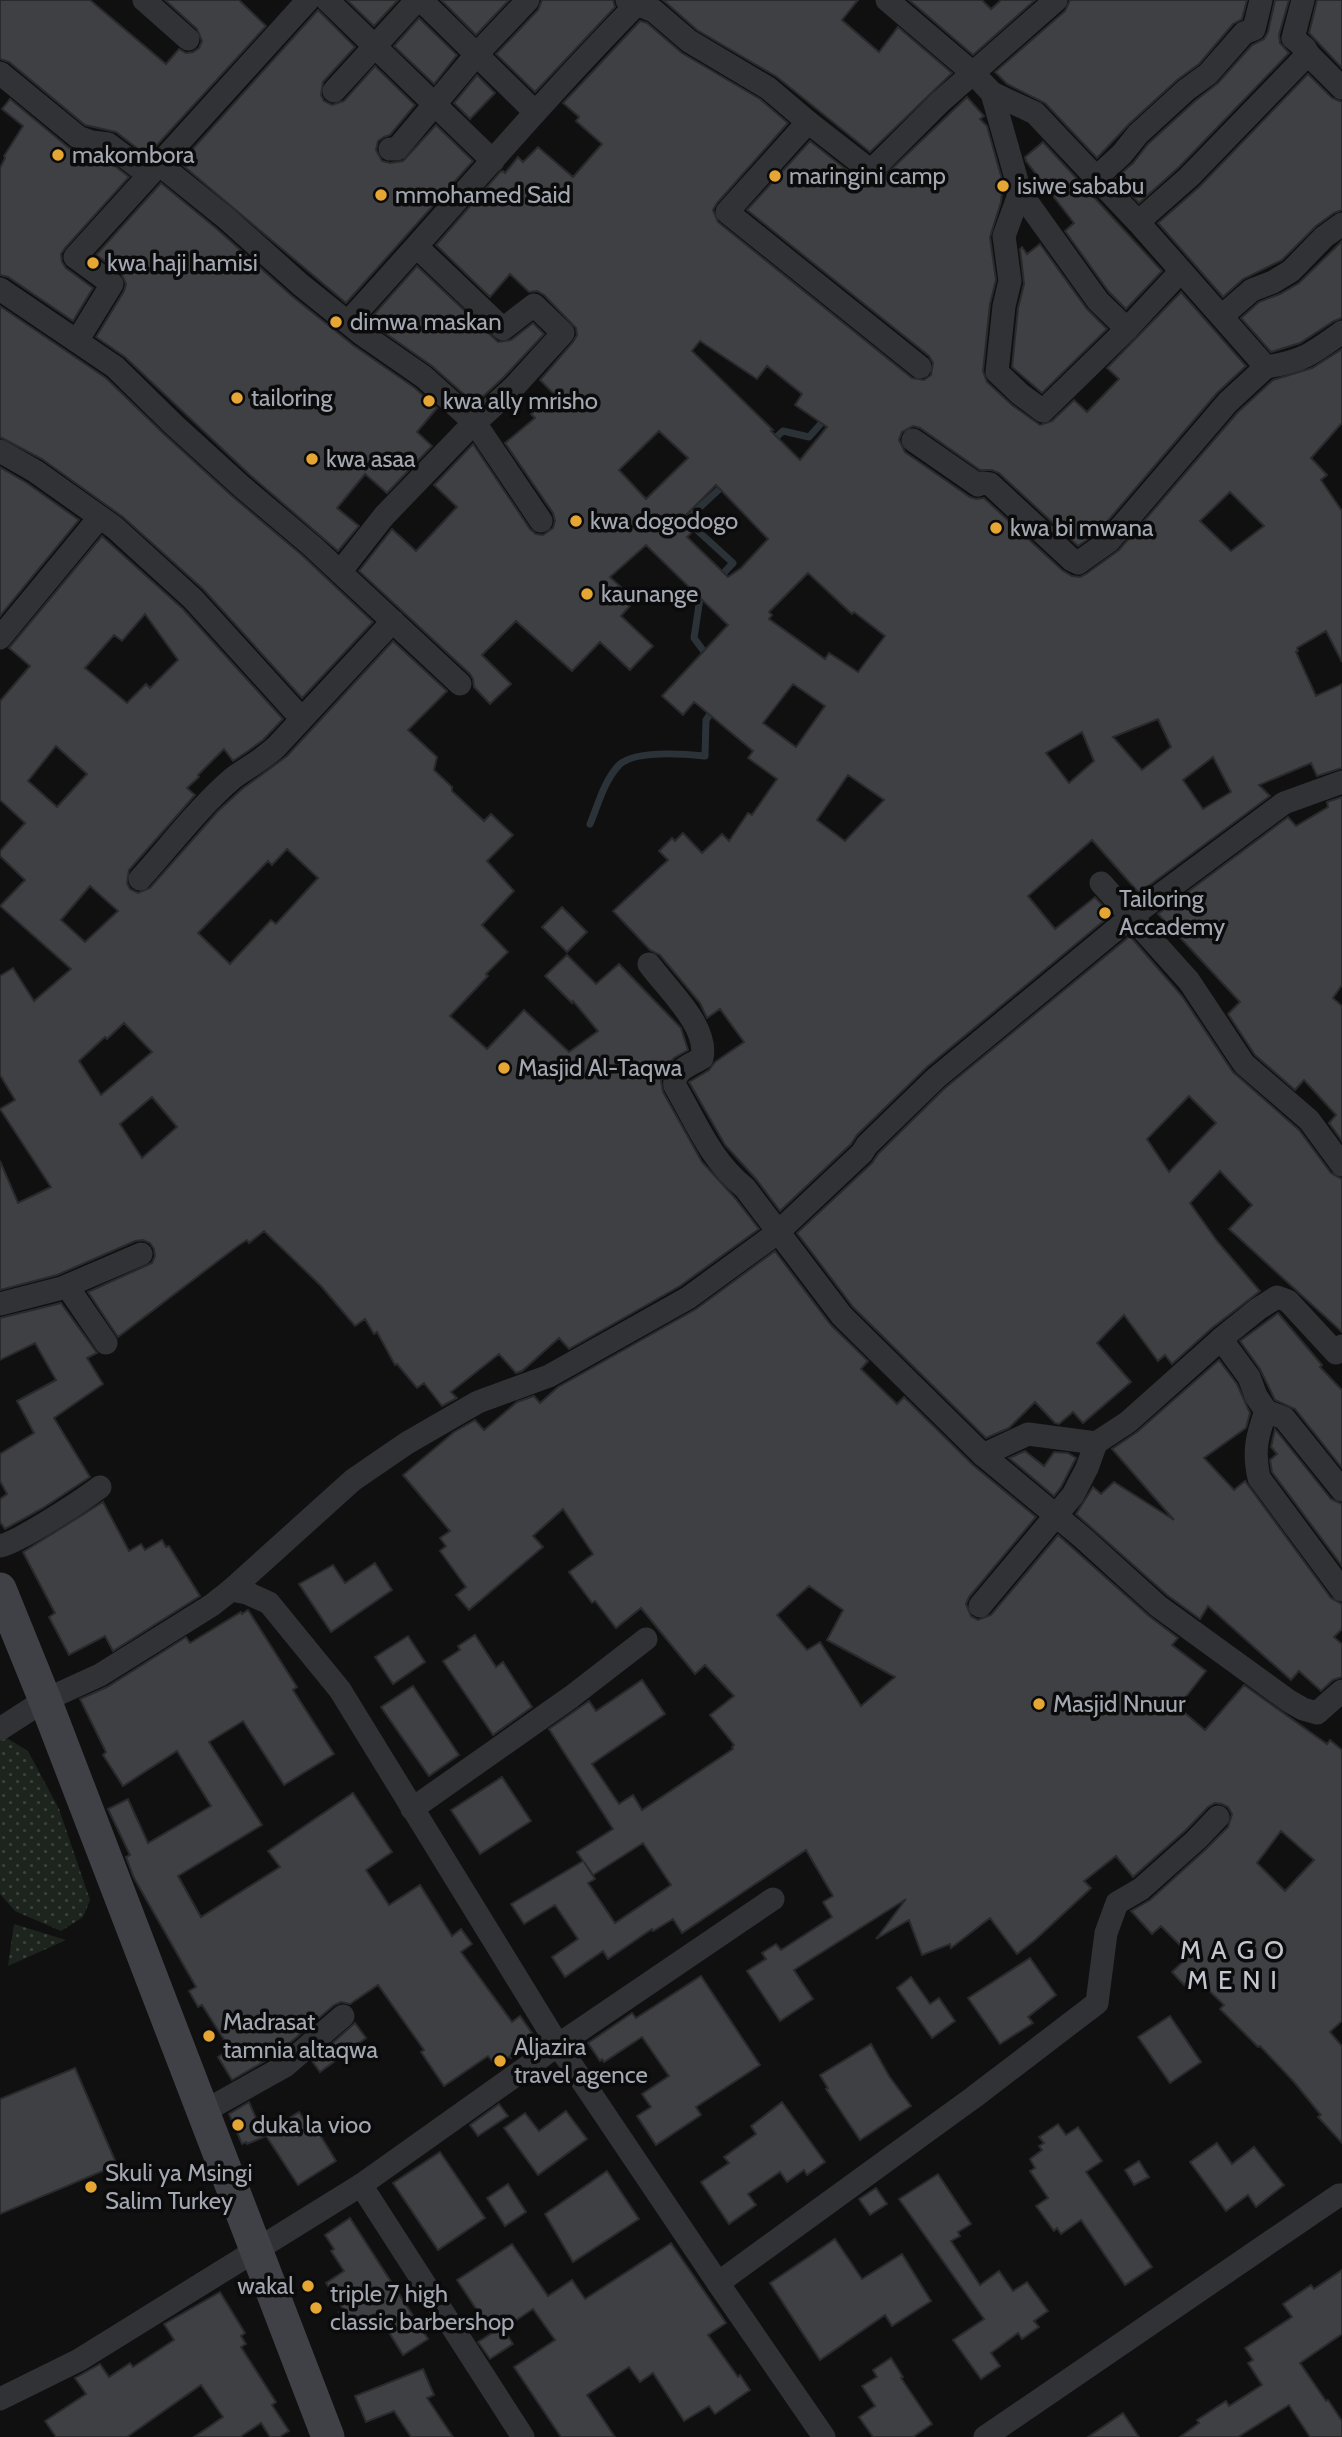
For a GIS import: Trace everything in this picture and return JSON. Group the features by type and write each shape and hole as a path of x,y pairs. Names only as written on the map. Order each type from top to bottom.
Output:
{"main road":[{"path":"0,1588 256,2249 322,2434"}],"street":[{"path":"144,0 188,39"},
{"path":"77,341 112,284 75,257 308,0"},
{"path":"327,0 493,161"},
{"path":"334,91 419,0 535,112"},
{"path":"390,149 397,149 476,55 528,0"},
{"path":"887,0 974,74 992,93 1035,113 1138,222 1266,367"},
{"path":"348,322 632,2 654,11 689,41 768,88 871,171 940,102 1056,0"},
{"path":"1097,177 1122,154 1138,134 1186,90 1208,74 1244,33 1254,29 1261,0"},
{"path":"1303,0 1293,38 1306,48 1308,54 1342,88"},
{"path":"1138,222 1189,177 1308,54"},
{"path":"0,73 78,137 108,144 154,169 226,218 301,285 362,334 424,377 475,423 541,521"},
{"path":"992,93 1020,192 1098,301 1127,329"},
{"path":"808,122 727,212 920,367"},
{"path":"1020,192 1004,236 1010,281 1004,306 997,372 1043,411 1127,329 1181,271"},
{"path":"1222,316 1252,290 1291,271 1324,237 1342,224"},
{"path":"340,572 384,516 564,334 534,305 503,328 417,247"},
{"path":"0,289 115,367 241,486 340,572 460,684"},
{"path":"913,440 978,485 990,484 1078,563 1109,541 1228,402 1266,367 1295,362 1322,348 1342,332"},
{"path":"0,451 35,471 114,527 193,599 300,718"},
{"path":"0,638 99,518"},
{"path":"140,879 220,791 234,778 265,758 393,621"},
{"path":"0,1729 45,1700 100,1675 212,1605 353,1480 407,1443 478,1402 549,1376 688,1298 777,1233 936,1078 1132,916 1283,803 1342,782"},
{"path":"1101,883 1189,981 1244,1064 1309,1120 1342,1165"},
{"path":"649,964 692,1019 704,1049 702,1058 677,1073 675,1086 717,1161 744,1188 842,1316 984,1455 1158,1606 1303,1709 1317,1713 1342,1691"},
{"path":"0,1304 67,1286 141,1254"},
{"path":"67,1286 106,1343"},
{"path":"980,1605 1073,1495 1096,1443 1128,1422 1258,1309 1277,1297 1288,1301 1336,1353 1342,1346"},
{"path":"1221,1339 1249,1377 1256,1396 1266,1411 1284,1418 1342,1490"},
{"path":"1266,1411 1257,1438 1256,1463 1259,1478 1342,1590"},
{"path":"984,1455 1028,1434 1096,1443"},
{"path":"0,1546 33,1529 100,1487"},
{"path":"231,1590 247,1593 269,1603 341,1690 558,2045 824,2437"},
{"path":"412,1809 571,1697 646,1639"},
{"path":"718,2283 974,2097 1097,2003 1106,1933 1118,1903 1142,1889 1218,1817"},
{"path":"0,2399 79,2360 361,2185 558,2045 774,1899"},
{"path":"202,2112 285,2066 343,2016"},
{"path":"361,2185 523,2437"},
{"path":"985,2437 1342,2195"}],"shaded area":[{"path":"0,1734 28,1751 59,1809 90,1900 83,1917 61,1931 15,1911 0,1894"},
{"path":"14,1924 66,1940 8,1966"}],"building":[{"path":"0,0 90,0 166,64 179,49 186,53 193,52 199,48 202,41 197,29 165,0 239,0 266,26 147,156 116,132 85,125 9,62 0,59"},
{"path":"347,0 398,0 374,26"},
{"path":"441,0 509,0 476,35"},
{"path":"542,0 613,0 615,7 535,92 496,54 538,10"},
{"path":"663,0 858,0 842,20 879,52 898,27 952,73 870,152 777,77 697,30"},
{"path":"909,0 982,0 991,9 1001,0 1035,0 973,55"},
{"path":"1070,0 1247,0 1242,19 1233,24 1199,64 1177,80 1129,124 1097,158 1045,103 1007,84 995,72 1065,11"},
{"path":"1275,0 1289,0 1279,35 1280,43 1289,53 1179,167 1139,203 1116,178 1148,144 1218,83 1252,45 1264,39"},
{"path":"1317,0 1342,0 1342,68 1309,33"},
{"path":"318,10 355,47 323,82 321,95 324,101 332,105 344,101 375,66 415,105 390,135 378,141 376,150 382,161 403,161 436,125 473,161 346,303 180,163"},
{"path":"419,18 457,55 434,84 394,46"},
{"path":"640,21 647,23 682,53 760,99 788,123 717,203 713,210 718,222 912,378 924,380 931,375 933,363 929,356 747,210 810,141 862,182 876,184 967,97 984,116 980,119 987,126 1003,183 1001,202 990,237 996,280 990,304 983,371 987,382 1012,405 1040,425 1052,421 1074,400 1087,412 1119,379 1107,368 1181,292 1246,366 1217,393 1099,531 1078,546 999,473 980,470 920,428 913,426 902,432 899,440 905,452 970,497 984,498 1062,570 1072,576 1080,577 1086,574 1119,550 1238,412 1273,380 1312,368 1342,349 1342,423 1311,458 1327,475 1321,480 1342,511 1342,662 1326,631 1297,648 1296,652 1316,696 1342,684 1342,768 1317,776 1311,763 1259,785 1270,796 1139,893 1092,840 1028,896 1055,929 1095,897 1111,915 927,1067 780,1211 725,1145 689,1082 744,1042 720,1009 707,1018 700,1003 660,955 650,950 613,911 668,860 659,851 672,838 675,841 683,833 702,853 722,834 729,841 748,813 752,815 777,779 748,758 753,751 694,702 683,715 662,696 728,625 646,545 610,577 635,600 621,616 653,646 630,670 600,642 572,671 516,621 482,655 511,684 490,704 474,687 470,674 359,571 392,529 416,551 457,507 434,485 473,444 530,529 543,535 553,528 553,513 505,443 535,418 531,414 554,394 540,380 573,342 577,335 576,328 544,295 537,291 529,292 510,274 490,297 436,245 500,172 505,173 518,157 523,162 538,147 573,177 602,144 576,121 579,117 563,103","holes":["700,341 757,379 767,366 802,394 795,405 827,427 800,460 771,431 773,430 692,351","659,431 688,458 646,499 619,470","716,485 768,539 741,568 728,577 687,537 693,531 681,520","1230,492 1264,526 1231,551 1200,521","808,573 852,614 854,612 885,636 858,672 829,653 825,659 769,619 772,615 769,612","793,684 825,706 796,747 763,723","1158,719 1171,747 1142,770 1113,737","1082,732 1094,761 1069,783 1046,753","1213,757 1231,792 1203,809 1183,780","848,775 884,800 845,841 817,820"]},
{"path":"1308,74 1332,98 1342,102 1342,210 1316,226 1282,260 1243,279 1223,297 1158,223 1199,187"},
{"path":"477,75 495,93 470,119 454,103"},
{"path":"10,99 69,148 87,155 103,157 129,177 61,254 66,268 93,288 73,321 8,277 0,275 0,168 4,156 23,126 2,109"},
{"path":"1043,142 1162,271 1126,309 1109,292 1065,231 1074,223 1026,161 1025,157"},
{"path":"161,183 292,296 353,345 415,388 437,408 417,432 432,446 387,493 365,474 337,508 359,526 338,551 250,475 125,357 96,337 126,284 121,273 96,255"},
{"path":"1342,241 1342,318 1300,343 1271,352 1241,318 1259,302 1299,283"},
{"path":"1040,244 1087,309 1107,329 1042,393 1012,367 1018,308 1024,284 1020,249 1022,247 1027,254"},
{"path":"417,266 498,342 511,340 533,323 544,334 475,404 432,366 368,321"},
{"path":"0,306 106,378 164,434 303,556 373,622 302,698 203,589 123,517 42,459 0,437"},
{"path":"0,467 79,520 0,616"},
{"path":"102,536 183,609 283,719 263,740 233,761 224,749 187,788 195,795 129,870 127,883 130,889 138,893 150,888 218,811 242,789 287,756 393,641 447,691 408,730 437,757 434,770 452,787 452,791 484,821 491,814 513,835 487,861 514,891 482,925 508,952 450,1016 487,1049 524,1010 569,1052 598,1031 573,1001 572,1003 545,976 567,955 596,984 619,964 681,1028 688,1050 674,1058 665,1068 661,1081 663,1092 702,1162 759,1229 680,1286 569,1349 559,1338 522,1371 516,1373 499,1354 451,1392 457,1398 442,1406 424,1383 417,1388 397,1364 395,1365 377,1332 374,1334 365,1319 355,1326 321,1286 264,1231 249,1243 247,1240 239,1245 118,1337 88,1292 152,1263 154,1249 150,1243 143,1240 57,1275 0,1290 0,1161 18,1203 51,1187 0,1109 15,1100 0,1075 0,976 13,968 34,1001 71,969 0,906 25,880 0,856 0,851 25,823 0,800 0,701 30,666 9,648","holes":["145,614 178,660 150,688 146,684 127,703 85,668 114,635 122,641","56,746 87,774 57,807 28,781","287,849 318,878 276,924 271,920 230,964 198,933 268,861 272,865","90,886 118,911 85,942 61,920","124,1023 152,1052 101,1095 79,1061 105,1037 107,1039","152,1097 177,1127 142,1158 120,1124"]},
{"path":"1342,797 1342,985 1333,998 1342,1006 1342,1141 1329,1123 1336,1115 1304,1080 1295,1090 1255,1055 1228,1014 1240,1002 1158,914 1288,817 1296,826 1328,807 1327,802"},
{"path":"562,907 587,932 567,952 542,927"},
{"path":"1130,936 1182,996 1233,1072 1299,1130 1331,1173 1342,1179 1342,1332 1229,1229 1252,1205 1220,1171 1190,1203 1217,1241 1260,1291 1212,1328 1172,1364 1165,1355 1158,1361 1124,1315 1097,1343 1131,1382 1083,1423 1073,1412 1059,1424 1055,1423 1035,1402 1009,1428 986,1438 853,1307 797,1233 872,1163 945,1088","holes":["1189,1096 1216,1123 1169,1172 1147,1139"]},
{"path":"775,1251 831,1325 868,1361 861,1369 897,1404 904,1397 973,1465 1036,1517 969,1597 966,1604 971,1616 978,1620 991,1615 1058,1535 1149,1616 1178,1638 1172,1645 1206,1671 1178,1707 1205,1730 1244,1685 1327,1744 1330,1740 1342,1750 1342,2021 1330,2032 1342,2046 1342,2143 1318,2117 1321,2115 1294,2082 1220,2009 1224,2005 1194,1976 1184,1985 1172,1972 1190,1955 1161,1926 1152,1934 1131,1911 1150,1900 1228,1827 1232,1814 1228,1807 1222,1804 1215,1803 1208,1807 1133,1877 1116,1856 1084,1881 1091,1888 1088,1891 1017,1954 990,1918 951,1948 950,1944 922,1955 909,1920 876,1939 906,1899 794,1970 813,1999 780,2021 747,1971 766,1959 762,1953 776,1944 781,1950 832,1917 823,1902 833,1896 806,1850 682,1933 673,1919 653,1931 652,1929 608,1959 603,1951 565,1977 552,1957 578,1939 555,1905 524,1924 511,1904 583,1861 577,1852 613,1829 549,1729 589,1701 596,1711 642,1680 665,1714 592,1764 619,1804 633,1795 642,1810 733,1749 734,1745 710,1715 734,1696 705,1665 695,1674 641,1608 616,1628 595,1601 592,1603 569,1572 593,1554 563,1509 533,1536 543,1547 469,1610 456,1595 466,1587 440,1551 446,1546 440,1538 450,1531 403,1475 454,1432 475,1420 484,1430 517,1402 534,1396 540,1403 558,1387 696,1309","holes":["809,1586 843,1610 827,1640 895,1677 861,1706 820,1642 807,1650 777,1615","1281,1831 1314,1860 1285,1891 1257,1863","643,1843 671,1885 615,1923 588,1883 595,1879 584,1862 593,1875"]},
{"path":"61,1303 97,1353 87,1358 103,1384 54,1418 90,1477 5,1529 0,1522 0,1499 7,1494 0,1481 0,1454 34,1433 17,1401 56,1380 35,1343 0,1360 0,1318"},
{"path":"1278,1313 1322,1365 1320,1367 1342,1390 1342,1468 1295,1409 1275,1400 1260,1369 1240,1341"},
{"path":"1219,1360 1237,1384 1250,1413 1246,1428 1204,1458 1234,1490 1245,1481 1331,1598 1342,1604 1342,1629 1334,1637 1342,1644 1342,1677 1333,1680 1321,1691 1299,1671 1291,1680 1208,1606 1200,1619 1167,1595 1076,1514 1093,1487 1101,1494 1114,1482 1174,1520 1112,1449 1137,1432"},
{"path":"1275,1429 1331,1499 1342,1504 1342,1566 1272,1472 1270,1460 1277,1454 1271,1447"},
{"path":"1025,1451 1044,1466 1054,1452 1068,1453 1076,1458 1054,1496 1009,1458"},
{"path":"103,1502 129,1551 141,1544 145,1550 162,1540 166,1547 169,1546 200,1596 113,1651 105,1636 69,1655 49,1617 55,1613 23,1552"},
{"path":"375,1563 392,1590 331,1632 299,1584 333,1565 345,1583"},
{"path":"248,1610 297,1687 293,1690 334,1754 284,1785 243,1721 209,1742 262,1825 178,1876 201,1917 280,1867 268,1851 353,1793 392,1852 366,1870 389,1905 420,1885 452,1936 461,1929 472,1944 461,1952 512,2022 520,2016 537,2040 511,2058 510,2056 496,2066 488,2056 444,2086 421,2052 424,2050 378,1985 350,2004 341,2002 334,2005 277,2054 232,2080 218,2057 230,2049 202,2005 198,2007 189,1991 196,1987 134,1878 126,1857 130,1855 108,1809 128,1799 148,1843 211,1806 177,1751 123,1786 103,1755 106,1752 80,1699 107,1687 186,1637 190,1643"},
{"path":"475,1635 496,1667 503,1662 532,1707 493,1735 443,1661 460,1650 458,1646"},
{"path":"408,1636 425,1662 393,1684 375,1657"},
{"path":"413,1686 459,1755 429,1776 381,1707"},
{"path":"502,1777 531,1821 480,1854 451,1810"},
{"path":"1030,1958 1056,1995 1028,2017 1033,2023 1000,2044 968,1998"},
{"path":"701,1976 760,2065 696,2107 701,2115 656,2145 637,2116 651,2107 642,2094 669,2076 642,2037 604,2062 602,2059 600,2061 588,2043 632,2013 636,2018"},
{"path":"911,1977 930,2004 939,1998 955,2021 932,2038 897,1988"},
{"path":"1170,2016 1201,2062 1170,2083 1138,2037"},
{"path":"355,2023 366,2038 320,2072 312,2061"},
{"path":"871,2044 889,2076 911,2106 860,2140 826,2089 828,2088 820,2075"},
{"path":"75,2068 117,2165 0,2214 0,2099"},
{"path":"249,2102 264,2137 242,2144 229,2114"},
{"path":"782,2102 825,2162 807,2175 804,2170 787,2182 780,2172 748,2194 756,2205 729,2224 701,2182 729,2163 724,2157 756,2134 751,2126"},
{"path":"499,2104 508,2116 478,2136 470,2125"},
{"path":"566,2111 587,2139 538,2175 504,2128 525,2113 539,2131"},
{"path":"299,2112 313,2133 317,2130 336,2161 298,2185 265,2134"},
{"path":"1058,2124 1066,2135 1078,2127 1102,2161 1086,2172 1152,2267 1125,2285 1081,2220 1061,2234 1057,2228 1054,2231 1036,2206 1048,2198 1030,2171 1035,2168 1030,2159 1042,2150 1039,2146 1044,2143 1039,2137"},
{"path":"1217,2143 1232,2164 1254,2147 1284,2185 1256,2207 1248,2195 1226,2211 1190,2162"},
{"path":"440,2152 485,2218 438,2250 393,2183"},
{"path":"1139,2161 1149,2177 1134,2185 1125,2170"},
{"path":"607,2171 639,2219 573,2262 545,2214"},
{"path":"938,2174 971,2224 958,2232 960,2236 951,2241 980,2285 999,2271 1013,2291 1027,2282 1048,2311 1034,2321 1039,2327 1022,2339 1018,2333 991,2353 1000,2366 981,2379 953,2340 984,2319 899,2199"},
{"path":"508,2184 526,2212 505,2226 487,2198"},
{"path":"876,2188 887,2204 870,2215 859,2199"},
{"path":"350,2218 428,2339 403,2355 377,2313 348,2327 339,2312 343,2309 326,2283 344,2271 331,2251 334,2249 325,2235"},
{"path":"835,2239 862,2279 902,2254 931,2301 892,2326 885,2315 820,2360 770,2283"},
{"path":"671,2243 726,2323 708,2335 750,2390 715,2414 709,2406 684,2421 653,2373 640,2382 629,2367 587,2395 615,2437 561,2437 514,2367 555,2340 533,2309 503,2329 513,2344 490,2359 478,2342 492,2333 457,2280 512,2244 548,2296 572,2280 585,2299"},
{"path":"1342,2270 1342,2334 1300,2363 1342,2421 1342,2437 1310,2437 1289,2405 1238,2437 1180,2437 1199,2423 1197,2420 1226,2401 1229,2406 1262,2385 1248,2363 1253,2360 1245,2348 1292,2317 1283,2304 1311,2285 1314,2289"},
{"path":"220,2292 245,2333 241,2336 246,2344 241,2347 276,2402 272,2405 289,2431 279,2437 270,2437 261,2423 240,2437 194,2437 223,2417 201,2385 127,2437 56,2437 45,2421 86,2394 75,2378 100,2364 109,2377 130,2363 133,2367 174,2340 164,2324"},
{"path":"891,2358 932,2424 913,2437 873,2437 859,2417 875,2406 862,2386 877,2377 873,2370"},
{"path":"423,2369 434,2395 427,2398 453,2437 411,2437 394,2411 366,2422 355,2396"},
{"path":"1123,2413 1139,2437 1088,2437"}],"waterway":[{"path":"771,442 783,431 809,437 826,418"},
{"path":"719,578 733,563 686,520 726,483"},
{"path":"706,592 700,598 694,638 708,657"},
{"path":"590,824 609,778 626,760 660,754 705,756 706,720 715,707"}],"place":[{"name":"makombora","path":"58,155"},
{"name":"maringini camp","path":"775,176"},
{"name":"isiwe sababu","path":"1003,186"},
{"name":"mmohamed Said","path":"381,195"},
{"name":"kwa haji hamisi","path":"93,263"},
{"name":"dimwa maskan","path":"336,322"},
{"name":"tailoring","path":"237,398"},
{"name":"kwa ally mrisho","path":"429,401"},
{"name":"kwa asaa","path":"312,459"},
{"name":"kwa dogodogo","path":"576,521"},
{"name":"kwa bi mwana","path":"996,528"},
{"name":"kaunange","path":"587,594"},
{"name":"Tailoring Accademy","path":"1105,913"},
{"name":"Masjid Al-Taqwa","path":"504,1068"},
{"name":"Masjid Nnuur","path":"1039,1704"},
{"name":"Madrasat tamnia altaqwa","path":"209,2036"},
{"name":"Aljazira travel agence","path":"500,2061"},
{"name":"duka la vioo","path":"238,2125"},
{"name":"Skuli ya Msingi Salim Turkey","path":"91,2187"},
{"name":"wakal","path":"308,2286"},
{"name":"triple 7 high classic barbershop","path":"316,2308"}],"district":[{"name":"M A G O M E N I","path":"1233,1965"}]}
